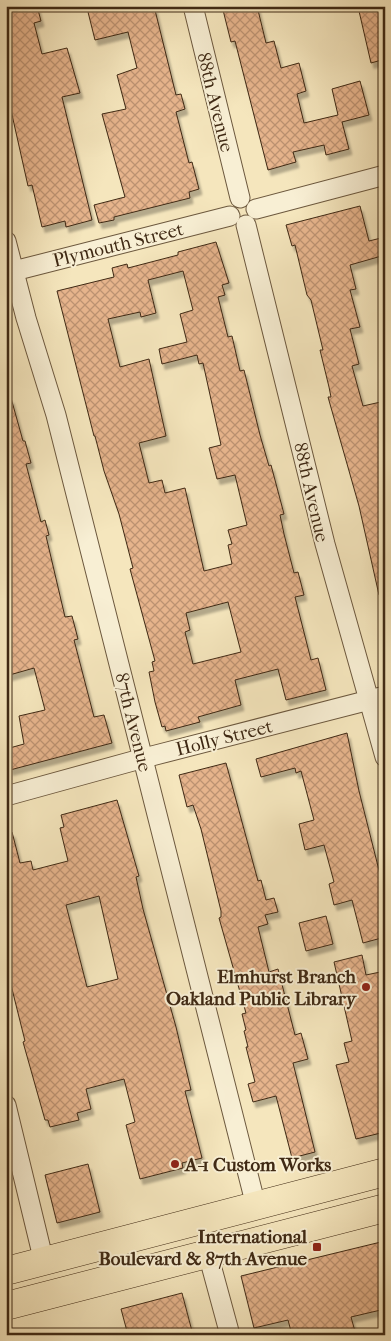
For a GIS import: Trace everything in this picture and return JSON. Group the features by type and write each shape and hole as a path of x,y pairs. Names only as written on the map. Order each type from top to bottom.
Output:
{"main road":[{"path":"6,1271 385,1172"},
{"path":"6,1306 385,1208"}],"street":[{"name":"88th Avenue","path":"193,6 240,198"},
{"path":"256,209 385,175"},
{"path":"240,198 250,200 256,209 255,219 246,225 236,224 230,216 231,205 240,198"},
{"name":"Plymouth Street","path":"10,272 230,216"},
{"name":"88th Avenue","path":"246,225 325,544 377,698 385,757"},
{"name":"87th Avenue","path":"6,241 10,272 56,415 256,1206"},
{"name":"Holly Street","path":"6,796 377,698"},
{"path":"6,1105 44,1262"},
{"path":"208,1254 230,1335"}],"building":[{"path":"6,6 37,6 41,21 34,23 42,54 67,48 80,93 62,97 92,220 66,227 65,221 42,227 32,185 28,186 6,88"},
{"path":"110,6 154,6 176,95 181,94 185,109 176,112 189,163 192,162 199,189 189,192 190,198 114,217 114,220 99,223 94,205 125,197 102,114 126,109 117,75 137,68 128,32 95,40 88,12"},
{"path":"240,6 257,6 266,43 274,41 281,68 299,63 306,91 297,94 304,123 338,115 332,89 360,81 369,115 342,122 349,149 326,155 324,145 293,152 296,162 268,170 235,41 231,42 223,10"},
{"path":"385,6 385,59 371,63 359,11"},
{"path":"360,206 369,241 381,238 385,251 385,255 350,265 356,289 350,290 360,327 350,329 359,364 352,366 363,406 385,401 385,595 379,595 359,506 328,397 331,397 320,350 323,350 311,300 307,295 295,245 292,246 286,225"},
{"path":"216,242 229,283 222,285 225,295 218,297 228,337 232,336 240,371 244,370 260,435 269,466 271,465 284,514 280,515 284,534 294,573 298,572 304,595 295,597 311,660 318,658 326,690 286,700 278,669 235,680 241,705 198,717 200,722 166,731 165,726 162,727 155,702 149,672 154,671 152,662 155,661 130,569 133,568 119,514 94,436 57,291 114,277 112,268 127,264 128,268 178,255 178,252","holes":["183,271 193,310 180,314 187,342 159,349 162,364 197,355 199,364 203,363 221,445 209,448 217,479 235,475 247,525 228,530 232,544 228,545 232,564 204,571 185,488 165,493 162,480 149,483 139,443 166,436 149,359 120,367 108,319 140,312 141,317 156,313 148,280","228,602 241,652 193,664 185,632 190,630 186,613"]},
{"path":"6,398 11,398 23,441 25,441 31,463 26,464 41,522 45,520 49,535 46,536 65,617 72,616 78,639 74,640 94,717 104,715 112,743 10,770 6,749 24,744 19,716 45,710 34,668 6,676"},
{"path":"347,733 359,791 385,894 385,937 363,943 352,900 334,905 329,884 334,882 324,845 305,850 299,824 314,820 301,771 296,773 295,768 261,777 256,759"},
{"path":"226,763 258,881 261,880 266,900 274,898 278,912 265,915 268,924 258,927 269,972 278,969 295,1035 301,1033 308,1059 293,1063 315,1152 292,1158 276,1096 253,1102 248,1084 255,1082 246,1047 248,1047 244,1031 246,1030 242,1014 246,1013 219,918 221,917 221,911 201,829 193,805 187,807 179,775"},
{"path":"117,800 139,876 136,877 143,909 176,1027 191,1090 185,1091 202,1158 182,1163 183,1168 140,1179 126,1125 135,1122 124,1079 86,1089 91,1109 77,1113 79,1120 50,1127 48,1120 45,1120 23,1042 25,1041 6,965 6,832 12,832 20,863 31,861 33,870 68,861 60,828 64,827 61,815","holes":["99,896 118,979 87,987 66,905"]},
{"path":"326,916 333,944 306,951 299,923"},
{"path":"362,955 366,975 385,971 385,1132 356,1139 336,1065 349,1062 344,1043 352,1041 334,962"},
{"path":"88,1164 100,1212 57,1223 45,1175"},
{"path":"385,1241 385,1309 351,1317 356,1335 292,1335 288,1320 254,1328 241,1276"},
{"path":"182,1293 193,1335 128,1335 121,1309"}],"place":[{"name":"Elmhurst Branch Oakland Public Library","path":"366,987"},
{"name":"A-1 Custom Works","path":"175,1164"},
{"name":"International Boulevard & 87th Avenue","path":"317,1247"}]}
